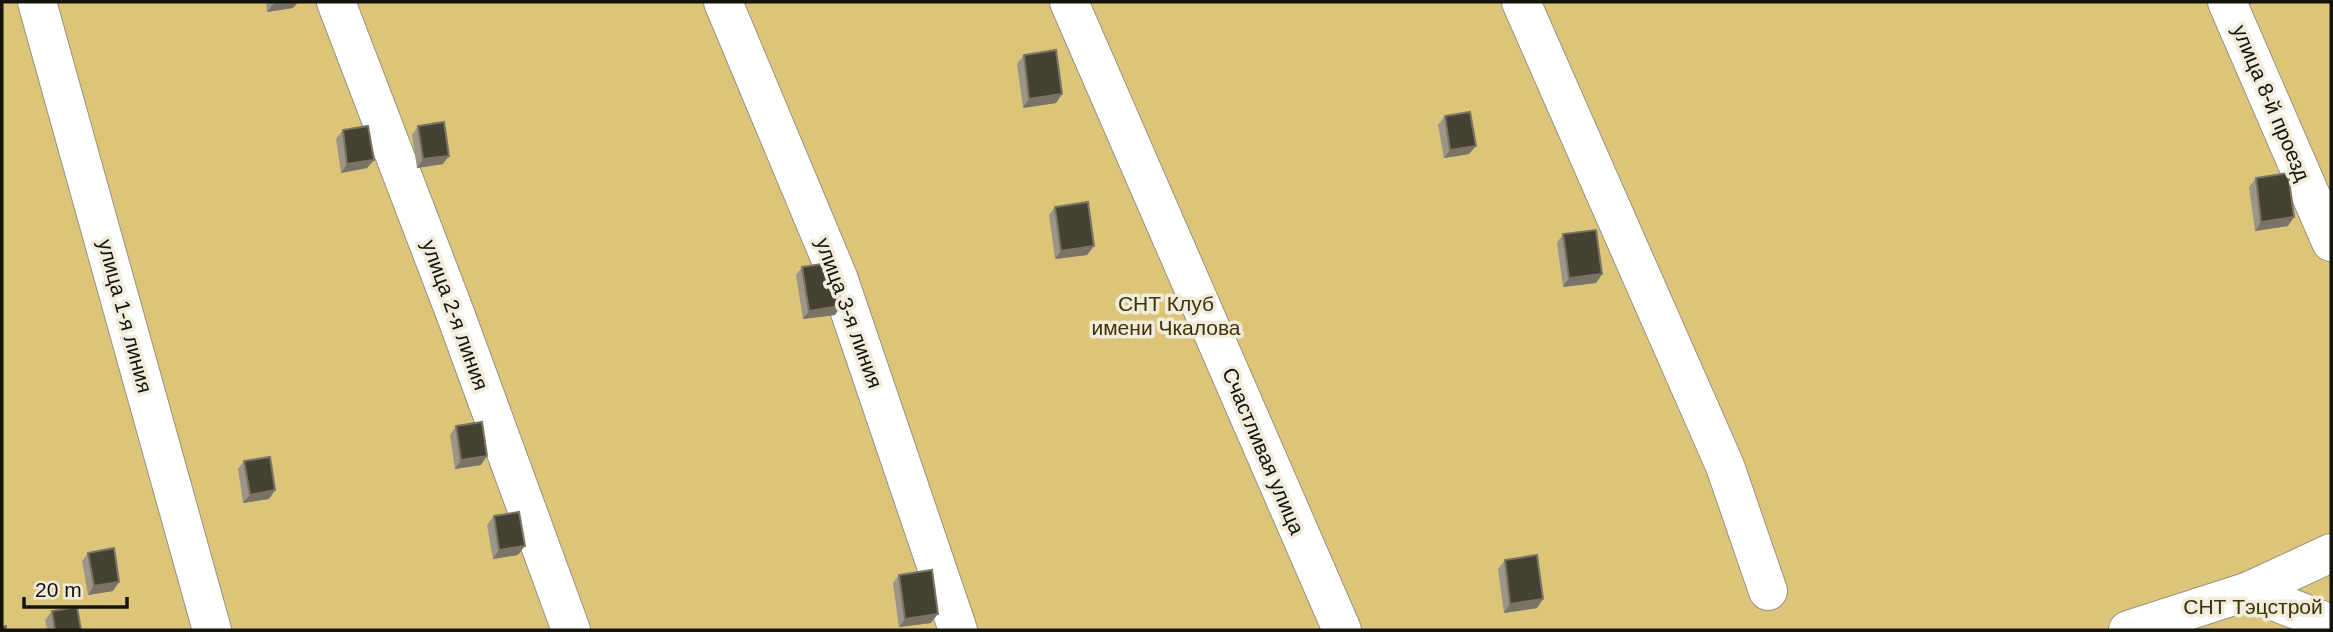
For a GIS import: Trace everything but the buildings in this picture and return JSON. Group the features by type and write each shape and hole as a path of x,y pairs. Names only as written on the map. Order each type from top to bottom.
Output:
{"street":[{"name":"улица 1-я линия","path":"37,2 212,630"},
{"name":"улица 2-я линия","path":"336,2 455,313 571,630"},
{"name":"улица 3-я линия","path":"723,2 838,277 958,630"},
{"name":"Счастливая улица","path":"1069,2 1342,630"},
{"path":"1521,2 1725,466 1768,592"},
{"name":"улица 8-й проезд","path":"2227,2 2331,242"},
{"path":"2128,630 2249,591 2331,553"},
{"path":"2249,591 2331,624"}],"green space":[{"name":"СНТ Клуб имени Чкалова","path":"2,2 2331,2 2331,630 2,630"}],"park label":[{"name":"СНТ Тэцстрой","path":"2253,607"}]}
